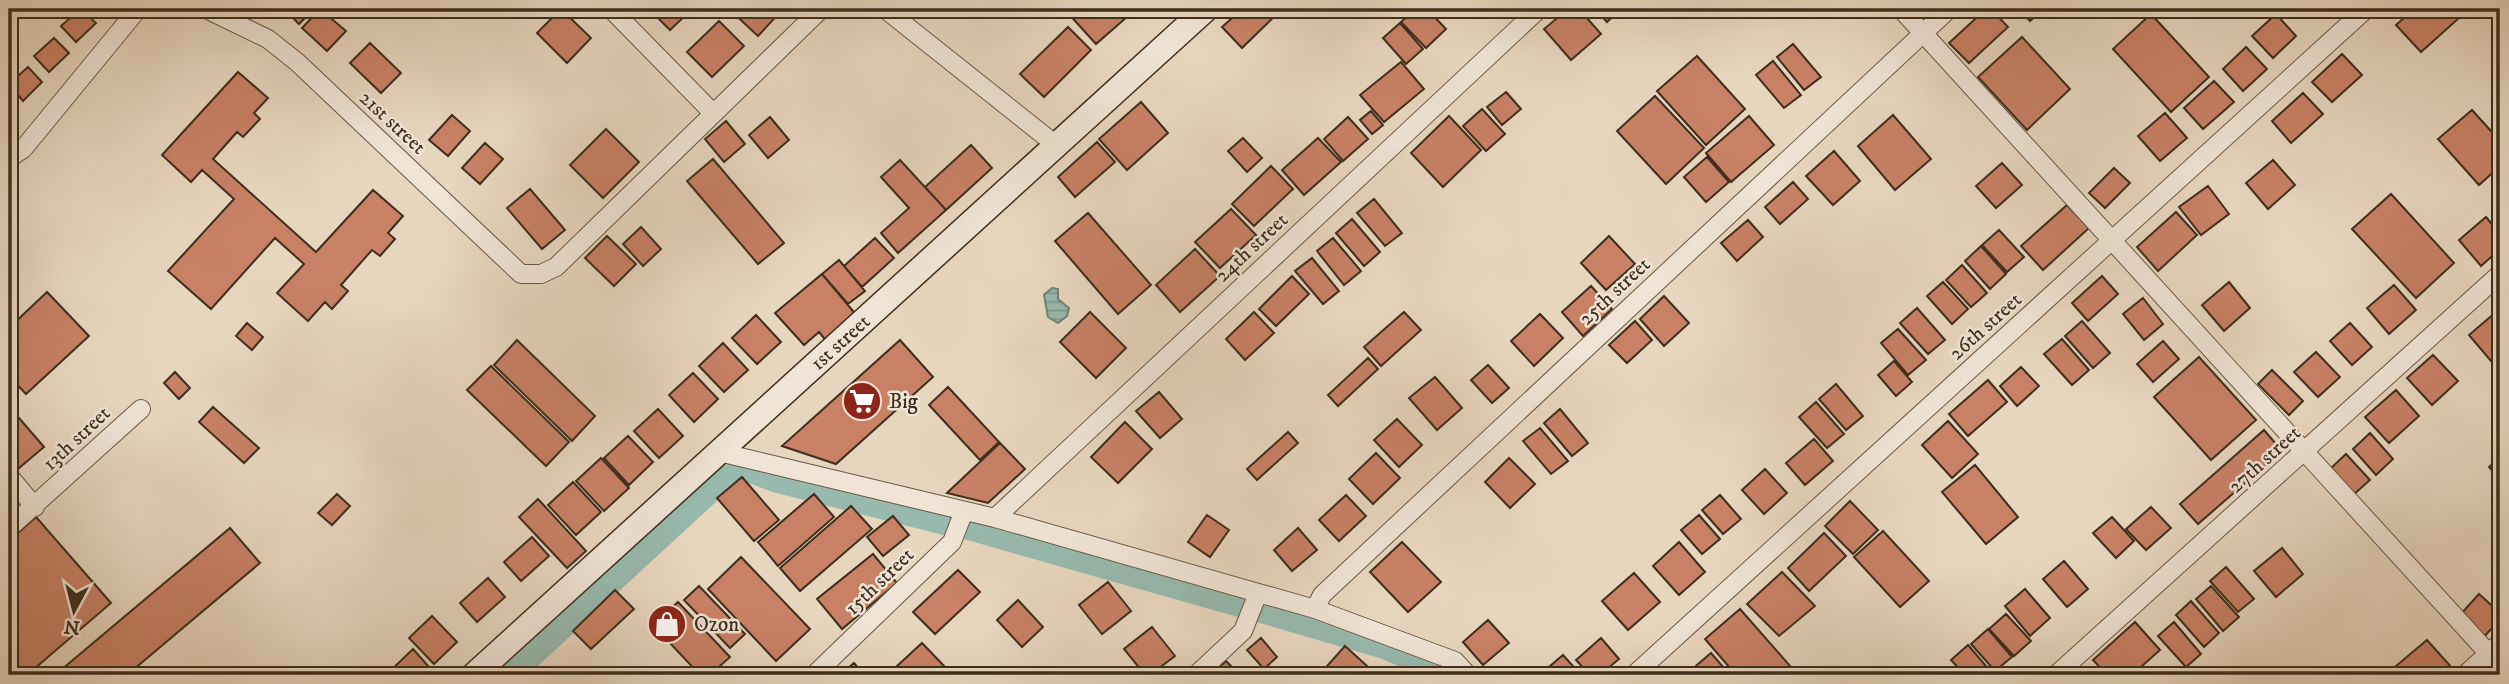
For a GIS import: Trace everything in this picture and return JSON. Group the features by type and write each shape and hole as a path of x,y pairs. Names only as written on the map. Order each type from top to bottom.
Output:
{"main road":[{"name":"1st street","path":"474,675 1206,9"}],"street":[{"path":"9,158 23,149 138,9"},
{"name":"21st street","path":"206,9 268,38 521,274 541,274 556,267 713,113"},
{"path":"611,9 713,113 821,9"},
{"path":"885,9 1056,145"},
{"name":"24th street","path":"995,518 1539,9"},
{"path":"1901,9 2305,454 2497,654 2465,675"},
{"name":"25th street","path":"1315,610 1322,595 1332,585 1949,9"},
{"name":"26th street","path":"1634,675 2366,9"},
{"name":"27th street","path":"2056,675 2305,454 2500,274"},
{"name":"13th street","path":"9,528 36,507 141,409"},
{"path":"719,452 995,518 1258,593 1315,610 1455,661 1468,675"},
{"path":"9,476 36,507"},
{"name":"15th street","path":"814,675 952,542 964,511"},
{"path":"1196,675 1243,631 1258,593"}],"water":[{"path":"1052,288 1058,289 1058,299 1069,308 1067,316 1058,323 1048,317 1044,295"}],"building":[{"path":"80,9 96,23 76,42 61,26"},
{"path":"284,9 314,9 299,24"},
{"path":"320,9 346,31 327,51 302,28"},
{"path":"561,9 591,38 567,63 537,33"},
{"path":"649,9 686,9 689,12 670,30"},
{"path":"729,9 783,9 758,36"},
{"path":"1136,9 1096,44 1066,11"},
{"path":"1242,9 1281,10 1242,48 1222,27"},
{"path":"1416,9 1427,9 1446,29 1426,48 1401,22"},
{"path":"1568,9 1579,9 1601,34 1571,60 1544,29"},
{"path":"1595,9 1621,9 1607,22"},
{"path":"1986,9 1991,9 2008,27 1969,63 1949,43"},
{"path":"2019,9 2044,9 2030,21"},
{"path":"2414,9 2450,9 2459,18 2421,52 2396,25"},
{"path":"2151,14 2209,77 2171,112 2113,49"},
{"path":"2276,14 2296,36 2273,58 2252,36"},
{"path":"719,21 744,46 712,77 687,52"},
{"path":"1400,23 1423,49 1406,64 1383,38"},
{"path":"1068,27 1091,50 1044,97 1020,74"},
{"path":"2022,37 2070,89 2027,130 1978,77"},
{"path":"54,38 69,53 49,72 34,56"},
{"path":"370,43 401,73 381,93 350,63"},
{"path":"1793,44 1821,77 1804,90 1777,57"},
{"path":"2246,47 2267,69 2243,91 2223,69"},
{"path":"2342,54 2362,75 2332,102 2312,82"},
{"path":"1697,56 1745,109 1706,145 1657,91"},
{"path":"1773,61 1801,95 1784,108 1756,75"},
{"path":"1401,62 1424,89 1384,122 1360,95"},
{"path":"28,67 42,82 23,101 9,84"},
{"path":"238,72 268,98 254,113 260,119 243,137 237,132 213,159 316,252 373,190 403,216 388,233 395,239 380,256 372,250 341,285 348,291 332,309 325,302 308,321 277,293 304,264 275,238 211,309 168,271 234,199 202,170 191,182 162,155"},
{"path":"2214,81 2234,102 2203,129 2184,108"},
{"path":"1506,92 1521,109 1502,125 1487,107"},
{"path":"2303,93 2323,114 2291,143 2272,121"},
{"path":"1655,96 1704,148 1666,184 1617,131"},
{"path":"1141,102 1168,133 1127,170 1099,139"},
{"path":"1482,109 1505,134 1486,151 1463,126"},
{"path":"2472,110 2500,141 2500,166 2479,185 2438,139"},
{"path":"1371,111 1383,125 1372,134 1360,120"},
{"path":"2165,113 2187,138 2160,161 2138,136"},
{"path":"452,115 470,131 448,156 429,140"},
{"path":"1893,115 1931,159 1895,190 1858,146"},
{"path":"1449,116 1481,150 1443,187 1411,153"},
{"path":"1749,116 1774,145 1731,182 1706,153"},
{"path":"770,117 789,140 768,158 749,135"},
{"path":"1348,117 1368,139 1343,161 1324,139"},
{"path":"726,121 745,144 724,162 705,139"},
{"path":"606,129 639,162 603,198 570,165"},
{"path":"1243,138 1262,158 1247,172 1228,151"},
{"path":"1318,138 1341,162 1304,195 1282,170"},
{"path":"1097,142 1115,162 1075,197 1058,177"},
{"path":"485,143 503,159 480,184 462,168"},
{"path":"971,145 992,168 946,210 925,187"},
{"path":"1834,151 1860,181 1833,205 1806,176"},
{"path":"1707,157 1729,182 1706,202 1684,177"},
{"path":"713,159 784,243 758,264 687,181"},
{"path":"900,160 946,210 898,253 881,233 909,208 881,177"},
{"path":"2273,160 2295,185 2268,209 2246,183"},
{"path":"2002,163 2022,185 1996,208 1976,186"},
{"path":"1271,166 1293,189 1254,226 1232,204"},
{"path":"2114,168 2130,183 2105,208 2089,193"},
{"path":"1793,182 1808,199 1780,224 1765,207"},
{"path":"2208,186 2229,214 2201,235 2179,207"},
{"path":"530,189 565,230 542,249 507,208"},
{"path":"2391,194 2454,263 2416,298 2352,229"},
{"path":"1374,199 1402,233 1385,246 1357,213"},
{"path":"2067,205 2089,228 2043,270 2021,246"},
{"path":"1231,209 1256,235 1220,268 1195,242"},
{"path":"2176,212 2197,235 2158,271 2137,247"},
{"path":"1088,213 1151,285 1118,314 1055,241"},
{"path":"2486,217 2500,234 2500,249 2481,266 2459,240"},
{"path":"1352,219 1380,252 1364,266 1336,233"},
{"path":"1748,220 1763,237 1737,261 1721,243"},
{"path":"641,227 661,249 643,266 623,244"},
{"path":"1999,230 2024,257 2007,272 1982,245"},
{"path":"607,236 636,264 614,286 585,258"},
{"path":"1609,236 1635,264 1606,290 1581,263"},
{"path":"875,238 894,258 862,287 844,266"},
{"path":"1333,238 1361,271 1344,285 1317,251"},
{"path":"1981,246 2006,274 1990,289 1965,261"},
{"path":"1195,249 1220,276 1180,312 1156,285"},
{"path":"1312,258 1339,291 1323,304 1295,271"},
{"path":"839,260 865,291 848,304 822,274"},
{"path":"1962,265 1987,293 1971,307 1946,280"},
{"path":"822,274 858,317 828,343 819,332 804,345 775,313"},
{"path":"1292,276 1309,294 1276,326 1259,309"},
{"path":"2102,276 2118,294 2088,321 2072,303"},
{"path":"1943,282 1968,309 1952,324 1927,296"},
{"path":"2229,282 2250,308 2224,331 2202,305"},
{"path":"2394,285 2416,310 2389,334 2367,308"},
{"path":"1591,286 1612,309 1583,336 1562,312"},
{"path":"47,292 89,336 26,394 9,376 9,328"},
{"path":"1664,296 1689,323 1664,346 1640,319"},
{"path":"2143,298 2163,324 2144,340 2123,314"},
{"path":"1917,308 1945,340 1928,354 1900,323"},
{"path":"1090,312 1126,348 1096,378 1060,342"},
{"path":"1254,312 1274,333 1245,360 1226,339"},
{"path":"1404,312 1421,330 1381,366 1364,347"},
{"path":"2496,312 2500,317 2500,353 2491,361 2469,335"},
{"path":"1540,314 1563,338 1534,366 1511,341"},
{"path":"756,315 781,342 757,364 732,338"},
{"path":"1635,321 1652,340 1627,363 1609,345"},
{"path":"2082,321 2110,353 2093,368 2065,336"},
{"path":"247,323 263,337 252,350 236,336"},
{"path":"2350,323 2372,347 2352,365 2330,341"},
{"path":"1898,329 1926,360 1908,375 1881,343"},
{"path":"2062,339 2089,370 2072,385 2044,354"},
{"path":"517,340 595,416 572,441 494,365"},
{"path":"900,340 933,377 836,464 782,446"},
{"path":"2163,341 2179,359 2153,382 2137,364"},
{"path":"723,343 748,370 724,392 699,366"},
{"path":"2316,352 2340,377 2318,397 2294,372"},
{"path":"2433,355 2458,381 2432,405 2407,378"},
{"path":"2199,357 2256,420 2211,460 2154,397"},
{"path":"1368,358 1378,369 1338,406 1328,395"},
{"path":"1894,361 1912,382 1896,396 1878,375"},
{"path":"1488,365 1509,388 1492,403 1471,380"},
{"path":"491,366 569,442 546,466 467,390"},
{"path":"2021,367 2039,386 2017,406 2000,386"},
{"path":"2272,370 2303,401 2289,415 2258,384"},
{"path":"175,372 190,388 179,399 164,383"},
{"path":"693,373 718,399 694,422 669,395"},
{"path":"1435,377 1462,408 1437,430 1409,398"},
{"path":"1988,380 2007,402 1968,436 1949,414"},
{"path":"1836,384 1863,416 1846,430 1819,399"},
{"path":"948,387 999,442 980,460 929,405"},
{"path":"2396,390 2419,416 2389,443 2365,417"},
{"path":"1159,392 1182,419 1160,438 1136,411"},
{"path":"1816,402 1844,434 1827,448 1799,417"},
{"path":"213,407 259,448 244,463 199,422"},
{"path":"658,409 683,436 659,458 634,431"},
{"path":"1560,409 1588,443 1572,456 1544,423"},
{"path":"13,411 44,447 19,468 9,456 9,415"},
{"path":"1397,419 1422,445 1399,467 1374,440"},
{"path":"1948,421 1978,454 1952,478 1922,445"},
{"path":"1125,422 1152,449 1118,483 1091,457"},
{"path":"1540,428 1568,461 1551,474 1523,441"},
{"path":"2264,430 2282,451 2198,524 2180,504"},
{"path":"1288,432 1298,443 1257,480 1247,469"},
{"path":"2370,433 2393,459 2376,475 2353,449"},
{"path":"628,436 653,462 629,485 604,458"},
{"path":"1814,439 1833,461 1805,485 1786,463"},
{"path":"1000,443 1025,469 988,503 947,493"},
{"path":"1376,453 1400,478 1373,504 1349,479"},
{"path":"2346,454 2370,480 2353,495 2330,469"},
{"path":"2500,457 2500,479 2489,467"},
{"path":"601,458 629,488 604,511 576,481"},
{"path":"1509,458 1535,484 1510,508 1485,482"},
{"path":"1975,465 2018,517 1986,544 1942,492"},
{"path":"1765,469 1787,493 1764,514 1742,490"},
{"path":"742,477 779,520 754,541 717,498"},
{"path":"573,482 601,512 576,535 548,505"},
{"path":"337,494 350,506 332,525 318,513"},
{"path":"814,494 834,517 778,566 758,542"},
{"path":"1346,495 1366,516 1339,541 1319,520"},
{"path":"1720,495 1741,519 1723,534 1702,510"},
{"path":"538,499 586,551 567,568 519,517"},
{"path":"1850,501 1878,530 1853,554 1825,526"},
{"path":"851,506 872,529 800,591 780,568"},
{"path":"2151,507 2171,528 2146,550 2126,529"},
{"path":"1207,515 1229,530 1210,557 1188,542"},
{"path":"1699,515 1720,539 1702,554 1681,530"},
{"path":"893,516 909,535 883,556 867,537"},
{"path":"36,517 111,603 27,675 16,675 9,667 9,541"},
{"path":"2112,517 2134,541 2116,558 2093,533"},
{"path":"230,528 260,563 127,675 55,675"},
{"path":"1298,528 1317,550 1292,571 1274,550"},
{"path":"1883,531 1929,581 1900,607 1854,557"},
{"path":"1824,533 1846,556 1809,591 1788,568"},
{"path":"532,537 549,556 521,581 504,562"},
{"path":"1402,542 1441,582 1408,612 1370,572"},
{"path":"1679,542 1705,572 1679,595 1653,566"},
{"path":"2282,548 2303,574 2276,597 2254,571"},
{"path":"873,554 897,583 842,629 817,599"},
{"path":"741,557 810,629 776,661 708,589"},
{"path":"2064,561 2088,589 2067,607 2043,579"},
{"path":"2226,567 2254,599 2238,612 2210,581"},
{"path":"958,570 980,592 935,634 913,612"},
{"path":"1782,572 1815,606 1779,636 1747,604"},
{"path":"1634,573 1660,602 1628,630 1602,601"},
{"path":"488,578 505,597 477,622 460,603"},
{"path":"1108,582 1131,611 1102,634 1079,605"},
{"path":"699,586 745,634 730,648 684,600"},
{"path":"2211,586 2239,617 2223,631 2196,599"},
{"path":"2025,589 2050,618 2030,636 2005,606"},
{"path":"615,590 634,609 591,649 573,631"},
{"path":"2479,594 2500,613 2500,619 2483,638 2460,615"},
{"path":"1018,600 1043,627 1022,647 997,620"},
{"path":"2191,601 2219,633 2204,647 2176,615"},
{"path":"678,602 730,657 710,675 700,675 653,625"},
{"path":"1740,609 1798,675 1736,675 1705,639"},
{"path":"2006,614 2031,641 2014,656 1989,629"},
{"path":"432,616 457,642 434,664 409,638"},
{"path":"1488,620 1509,643 1483,665 1463,642"},
{"path":"2135,622 2160,650 2132,675 2107,675 2093,660"},
{"path":"2174,622 2201,654 2186,667 2158,636"},
{"path":"1152,627 1175,656 1150,675 1145,675 1124,649"},
{"path":"1988,629 2012,657 1995,671 1971,644"},
{"path":"1261,638 1277,657 1264,669 1247,650"},
{"path":"1601,638 1619,659 1600,675 1590,675 1576,660"},
{"path":"2427,640 2452,668 2444,675 2404,675 2396,666"},
{"path":"922,643 946,668 938,675 906,675 897,666"},
{"path":"1968,645 1992,673 1990,675 1965,675 1951,660"},
{"path":"1345,646 1377,675 1319,675"},
{"path":"413,649 429,667 421,675 386,675"},
{"path":"1711,653 1730,675 1694,675 1690,671"},
{"path":"1563,655 1581,675 1546,675 1543,672"},
{"path":"1226,661 1240,675 1211,675"},
{"path":"854,663 864,675 840,675"}],"waterway":[{"path":"511,675 725,478 744,469 776,481 947,524"},
{"path":"967,528 1241,606"},
{"path":"1260,611 1386,648 1446,675"}],"place":[{"name":"Big","path":"862,401"},
{"name":"Ozon","path":"667,624"}]}
